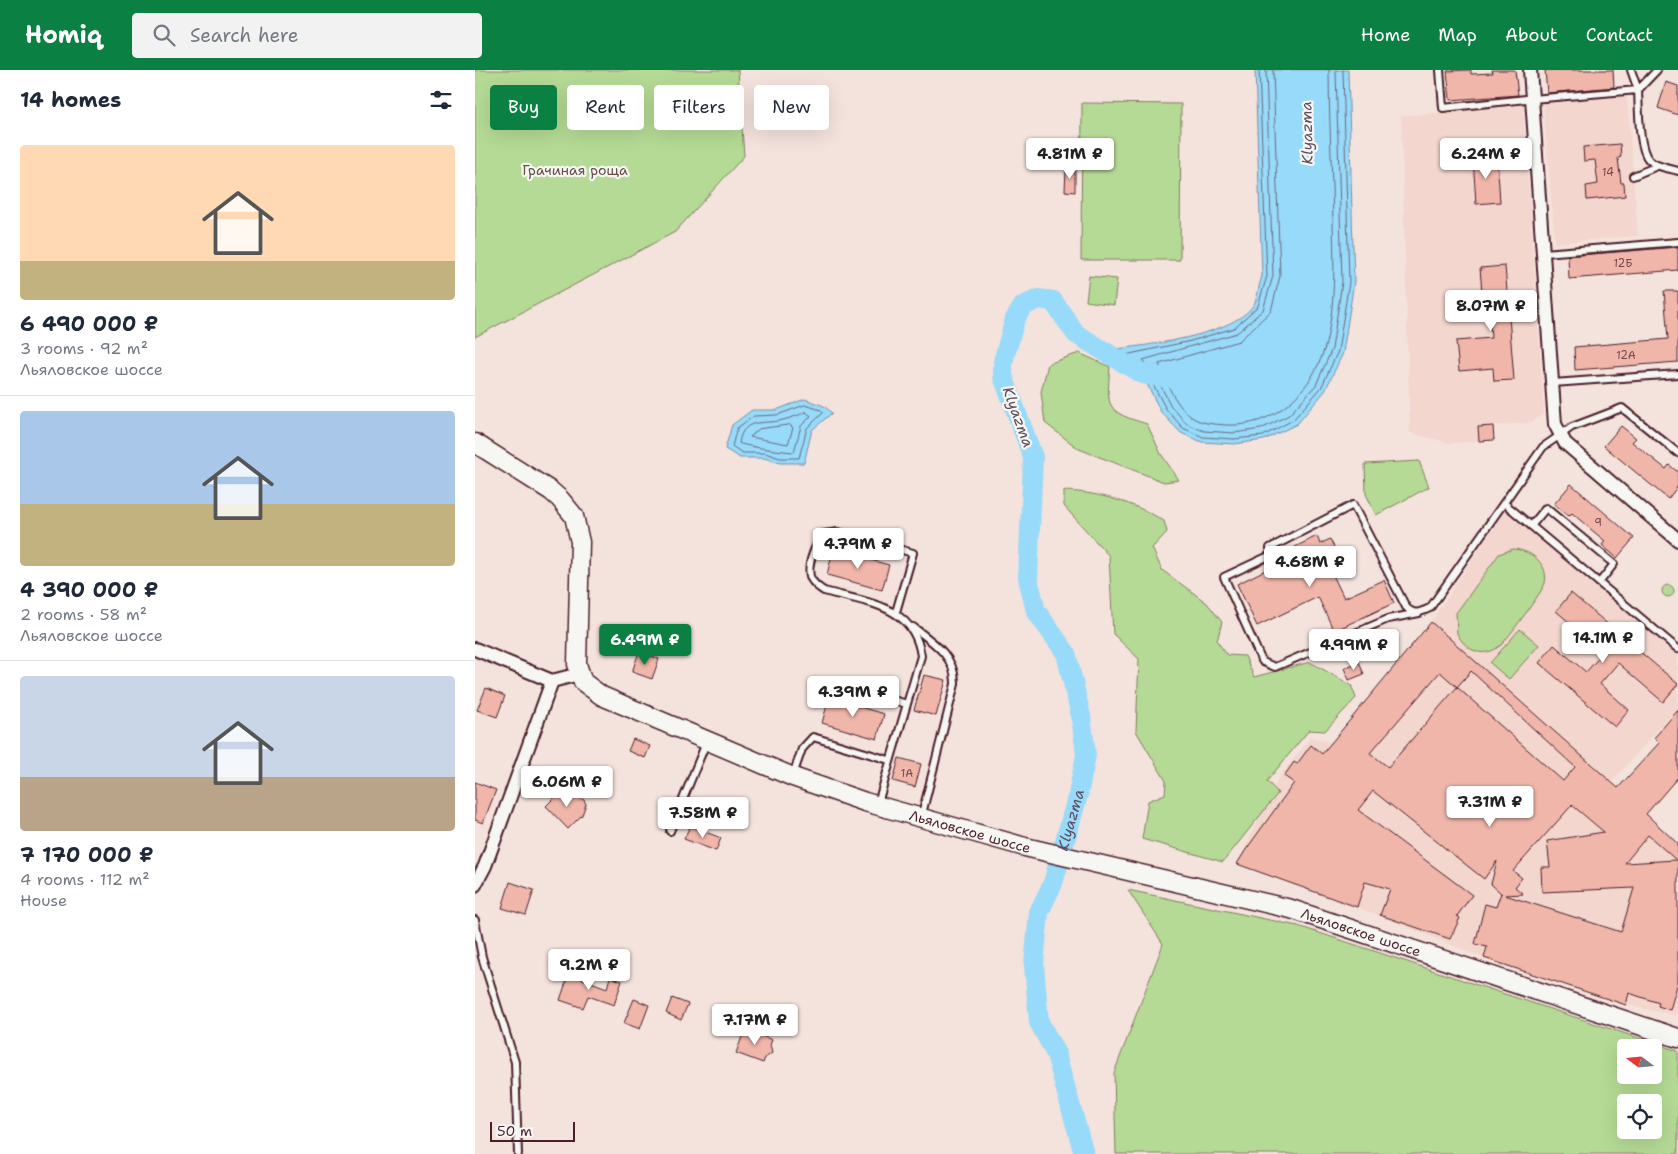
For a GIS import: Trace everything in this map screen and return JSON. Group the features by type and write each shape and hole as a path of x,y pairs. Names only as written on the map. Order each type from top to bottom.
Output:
{"street":[{"path":"1530,70 1529,99 1543,253 1554,414 1559,434 1565,442 1678,540"},
{"path":"475,443 551,491 561,499 574,516 580,542 577,664 579,674 552,681 475,649"},
{"name":"Льяловское шоссе","path":"579,674 583,682 602,696 793,777 877,806 1025,846 1291,909 1678,1038"},
{"path":"475,885 485,866 552,681"}],"lane":[{"path":"1440,70 1443,108 1638,90 1657,70"},
{"path":"1631,70 1638,90 1643,147 1648,159 1657,166 1678,171"},
{"path":"1633,176 1657,166"},
{"path":"1543,253 1678,242"},
{"path":"1553,383 1678,374"},
{"path":"1419,613 1412,612 1406,607 1353,505 1270,548 1273,554 1224,577 1260,658 1263,662 1275,667 1281,666 1388,619 1419,613 1430,608 1543,447 1559,434 1621,408 1678,453"},
{"path":"1504,503 1678,649"},
{"path":"1531,526 1546,508 1569,526 1614,564 1599,582"},
{"path":"896,612 913,553 838,532 824,534 816,545 810,566 810,576 815,584 823,591 896,612 912,627 937,645 955,672 955,684 921,819"},
{"path":"877,806 921,656 919,641 912,627"},
{"path":"836,684 907,704"},
{"path":"793,777 802,749 813,737 889,760"},
{"path":"670,830 707,742"},
{"path":"475,920 482,957 515,1062 518,1154"}],"shaded area":[{"path":"1627,96 1638,236 1555,243 1543,103"},
{"path":"1523,104 1544,413 1532,422 1493,426 1494,440 1450,443 1410,433 1401,116"},
{"path":"1505,510 1678,655 1678,707 1612,782 1678,844 1678,1016 1626,1005 1484,958 1357,907 1237,864 1279,777 1311,737 1331,743 1431,622"}],"green space":[{"name":"Грачиная роща","path":"475,70 738,70 739,85 654,85 654,130 742,130 744,156 675,232 475,337"},
{"path":"1082,103 1181,104 1180,260 1081,260"},
{"path":"1089,276 1117,279 1114,305 1086,301"},
{"path":"1079,353 1110,367 1108,392 1112,407 1124,416 1147,424 1161,454 1179,480 1164,482 1079,449 1045,423 1041,392 1048,364"},
{"path":"1419,461 1429,487 1376,515 1366,494 1365,464"},
{"path":"1064,491 1103,496 1129,504 1164,521 1167,532 1152,548 1162,570 1207,603 1222,622 1217,641 1227,655 1245,656 1254,677 1310,662 1351,685 1356,698 1325,731 1309,730 1267,781 1278,793 1223,862 1142,839 1148,801 1165,794 1166,781 1136,731 1139,659 1113,634 1109,556 1064,506"},
{"path":"1513,549 1526,552 1537,559 1544,569 1545,583 1532,604 1501,645 1490,651 1478,652 1465,645 1459,637 1456,613 1499,554"},
{"path":"1666,585 1670,585 1674,591 1670,597 1666,597 1662,593 1662,589"},
{"path":"1520,629 1539,645 1509,679 1490,663"},
{"path":"1128,890 1298,926 1642,1039 1617,1039 1617,1084 1663,1084 1663,1046 1678,1051 1678,1154 1116,1154 1114,1073 1163,944"}],"water":[{"path":"1255,70 1348,70 1354,282 1343,353 1325,391 1297,424 1264,440 1234,444 1202,442 1181,433 1161,412 1142,374 1104,350 1186,338 1209,331 1245,314 1255,302 1262,276"},
{"path":"805,399 824,406 832,413 812,430 804,463 780,463 764,458 740,458 725,449 732,425 752,410 776,410"}],"building":[{"path":"1471,70 1471,74 1493,73 1492,70 1515,70 1518,95 1450,100 1447,71"},
{"path":"1545,70 1613,70 1614,87 1547,93"},
{"path":"1666,82 1678,86 1678,115 1658,108"},
{"path":"1620,144 1621,157 1618,158 1621,183 1624,183 1625,196 1587,200 1586,186 1598,184 1595,160 1584,161 1583,147"},
{"path":"1497,156 1500,202 1476,204 1473,157"},
{"path":"1066,168 1075,168 1075,192 1065,191"},
{"path":"1678,247 1678,270 1569,279 1568,256"},
{"path":"1505,266 1514,380 1494,381 1493,368 1459,371 1456,341 1491,338 1488,291 1482,292 1480,268"},
{"path":"1664,291 1678,291 1678,362 1575,370 1574,347 1668,339"},
{"path":"1493,426 1494,440 1479,441 1478,427"},
{"path":"1621,426 1636,438 1632,442 1666,469 1669,465 1678,472 1678,486 1668,499 1604,446"},
{"path":"1571,484 1634,538 1617,558 1602,545 1605,541 1572,513 1569,516 1554,504"},
{"path":"1317,536 1320,544 1330,539 1344,568 1332,573 1344,598 1384,580 1394,603 1334,631 1318,597 1257,626 1237,584 1298,554 1295,547"},
{"path":"833,550 889,565 882,590 827,575"},
{"path":"1571,593 1678,684 1663,702 1618,663 1600,684 1629,710 1615,727 1539,663 1554,645 1586,672 1604,652 1556,611"},
{"path":"1431,622 1618,788 1659,743 1654,738 1678,710 1678,777 1646,814 1678,844 1678,982 1670,1010 1658,1006 1659,1003 1629,993 1626,1005 1484,958 1487,947 1475,944 1485,904 1496,907 1501,893 1491,884 1497,861 1484,879 1373,791 1358,810 1472,895 1457,916 1460,918 1450,939 1380,915 1390,889 1365,882 1357,907 1237,864 1294,783 1284,776 1294,762 1297,764 1311,745 1322,754","holes":["1471,671 1575,767 1563,781 1457,687","1440,672 1457,687 1388,767 1370,753","1572,805 1604,832 1547,841 1550,867 1541,867 1542,892 1634,888 1621,932 1505,895 1523,894 1515,887 1522,878 1513,871","1648,835 1676,860 1625,863"]},
{"path":"639,652 659,659 652,679 632,672"},
{"path":"1359,662 1364,674 1349,680 1344,668"},
{"path":"924,675 946,680 936,716 914,710"},
{"path":"486,688 505,696 497,717 477,710"},
{"path":"829,698 884,714 877,739 822,723"},
{"path":"633,739 650,746 645,758 628,751"},
{"path":"899,758 921,764 915,787 893,781"},
{"path":"475,782 496,790 483,823 475,820"},
{"path":"564,788 572,795 584,800 586,804 582,815 568,829 546,806"},
{"path":"690,826 721,838 716,851 684,839"},
{"path":"510,882 534,890 526,915 502,908"},
{"path":"569,974 607,988 610,977 622,981 614,1005 588,996 583,1008 560,1000"},
{"path":"672,998 688,1004 681,1020 666,1013"},
{"path":"634,999 649,1005 640,1029 624,1023"},
{"path":"745,1029 772,1040 770,1045 772,1053 765,1058 763,1063 736,1053"}],"waterway":[{"name":"Klyazma","path":"1084,1154 1056,1054 1039,1022 1034,965 1039,912 1053,883 1078,795 1086,755 1081,716 1066,653 1036,611 1028,578 1033,457 1003,376 1003,362 1015,319 1023,306 1039,299 1053,301 1076,334 1142,374 1166,378"}]}
